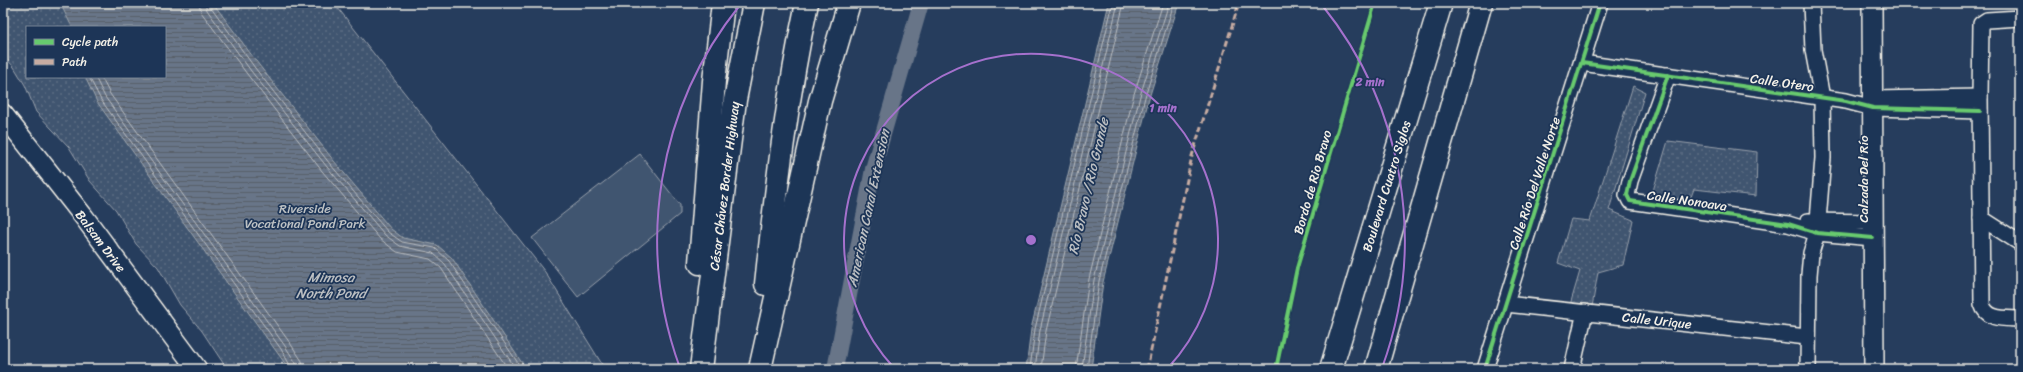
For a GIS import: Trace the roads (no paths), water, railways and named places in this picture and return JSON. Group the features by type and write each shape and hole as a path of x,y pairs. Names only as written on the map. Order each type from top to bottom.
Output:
{"highway":[{"path":"701,363 700,261 714,81 723,3"},
{"name":"César Chávez Border Highway","path":"701,363 735,100 754,3"},
{"path":"759,369 780,157 793,72 807,3"},
{"path":"759,369 820,101 849,3"},
{"name":"Boulevard Cuatro Siglos","path":"1331,369 1441,3"},
{"path":"1376,369 1481,3"}],"street":[{"name":"Calle Río Del Valle Norte","path":"1486,369 1600,3"},
{"path":"1808,369 1808,275 1817,227 1823,158 1822,98 1813,50 1811,3"},
{"name":"Calzada Del Río","path":"1872,3 1874,369"},
{"path":"2020,18 1987,20 1981,24 1980,104 1983,308 1992,317 2020,319"},
{"name":"Calle Otero","path":"1582,63 1854,103 1980,104"},
{"name":"Calle Nonoava","path":"1668,75 1630,181 1626,195 1630,201 1788,224 1873,230"},
{"name":"Balsam Drive","path":"3,114 84,217 197,369"},
{"path":"1981,218 2020,243"},
{"name":"Calle Urique","path":"1506,304 1807,337"},
{"path":"1572,369 1585,312"}],"water":[{"name":"Mimosa North Pond","path":"60,3 213,3 334,161 391,229 403,238 437,245 452,258 526,369 289,369 97,102 85,78 166,78 166,26 72,26"},
{"name":"Río Bravo / Rio Grande","path":"1109,3 1179,3 1149,98 1103,282 1091,369 1026,369 1031,329"}],"waterway":[{"name":"American Canal Extension","path":"835,369 873,169 921,3"}],"park label":[{"name":"Riverside Vocational Pond Park","path":"305,216"}]}
